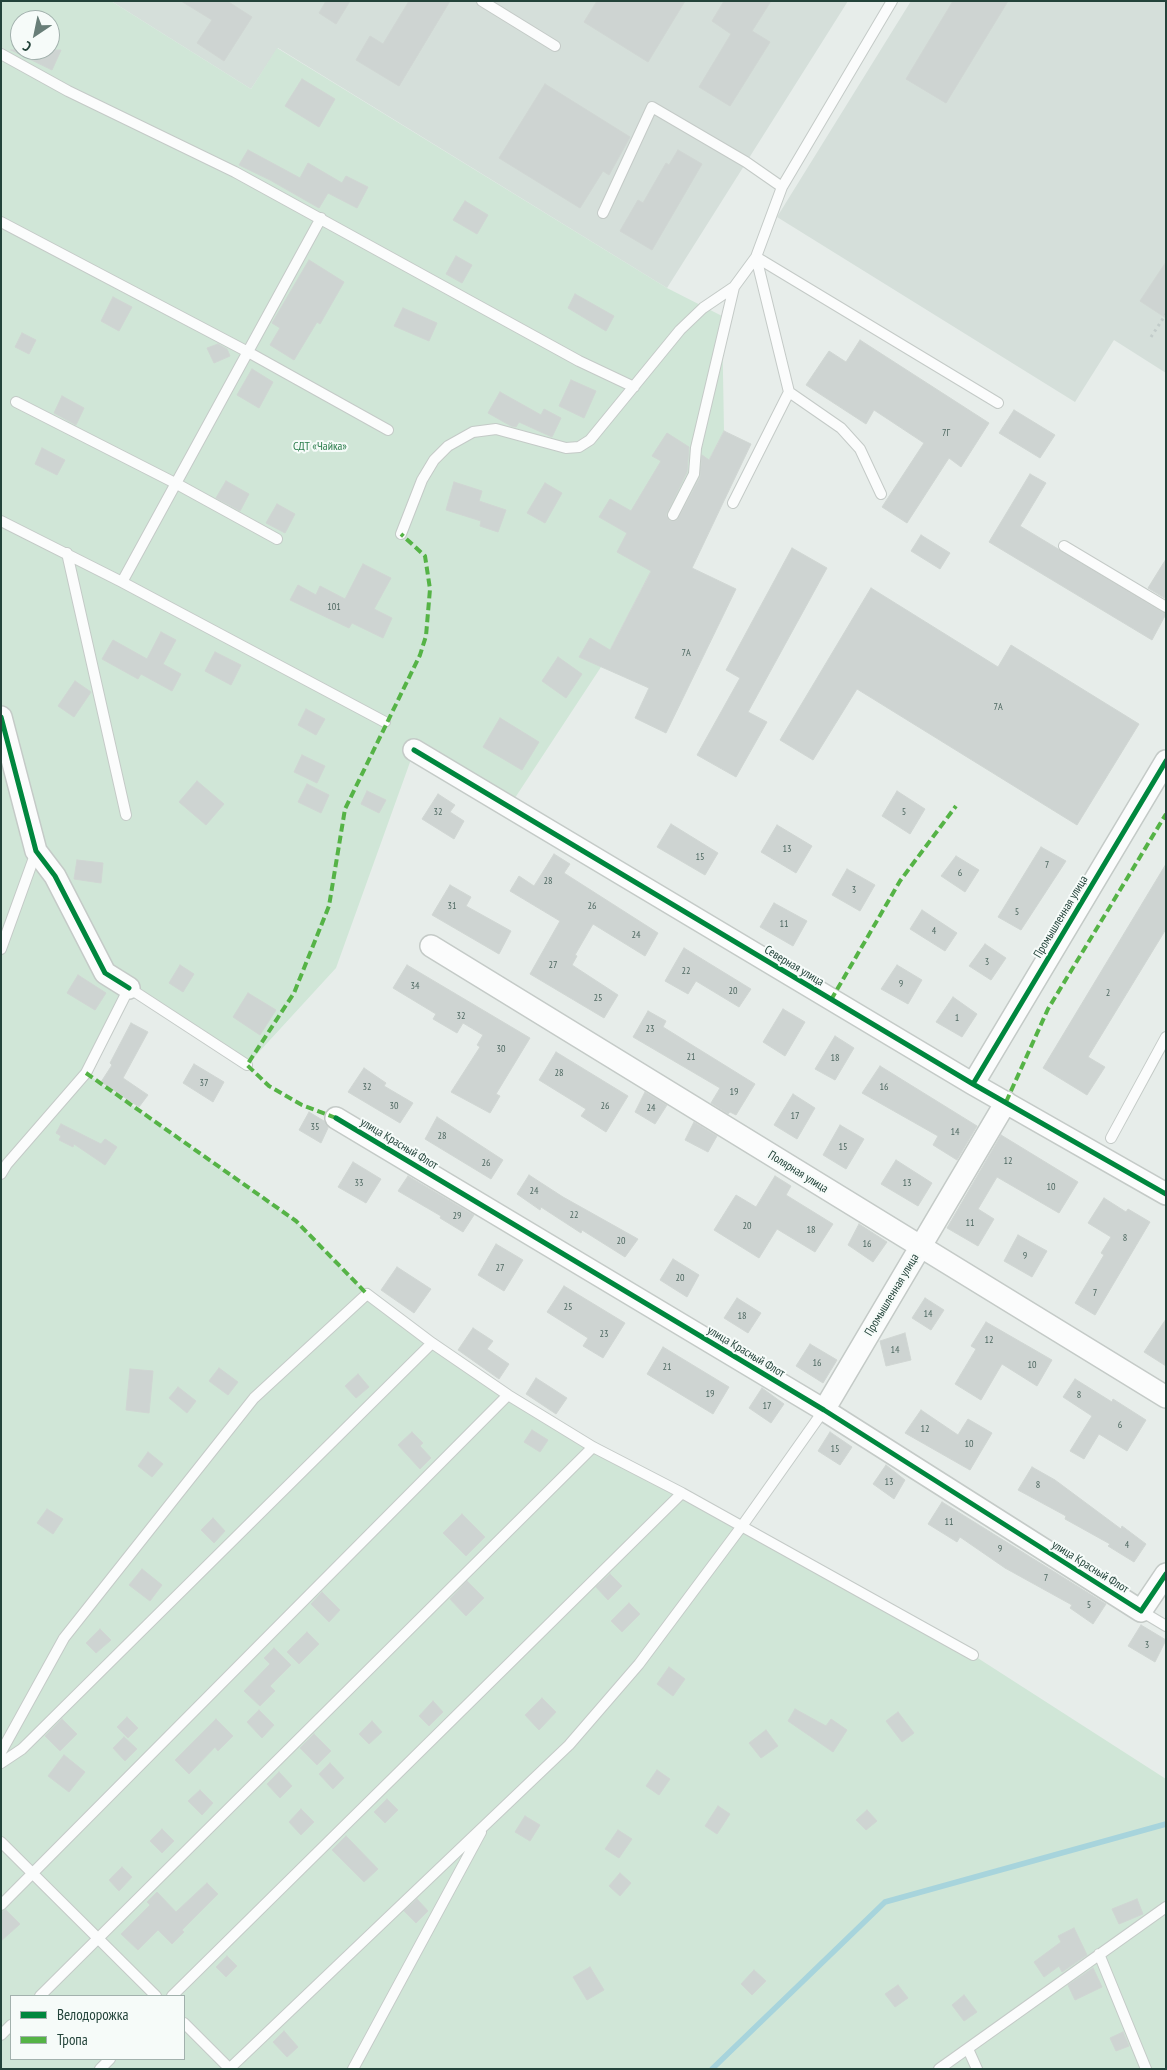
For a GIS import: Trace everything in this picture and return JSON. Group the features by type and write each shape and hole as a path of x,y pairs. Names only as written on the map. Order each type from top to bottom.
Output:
{"street":[{"path":"1,717 36,851 56,876 105,973 129,988"},
{"name":"Северная улица","path":"414,750 974,1084 1166,1194"},
{"name":"Промышленная улица","path":"974,1084 1166,761"},
{"name":"Полярная улица","path":"431,946 1166,1397"},
{"name":"Промышленная улица","path":"824,1410 1006,1102"},
{"name":"улица Красный Флот","path":"336,1118 824,1410 1141,1611"},
{"path":"1141,1611 1166,1574"}],"lane":[{"path":"482,1 555,46"},
{"path":"401,534 422,480 434,460 448,446 473,432 496,429 566,448 579,447 590,440 680,330 703,308 734,287 756,257 782,187 892,1"},
{"path":"1,54 68,91 235,172 579,360 634,387"},
{"path":"603,213 652,107 746,162 782,187"},
{"path":"122,582 321,218"},
{"path":"1,222 248,352 388,430"},
{"path":"733,503 789,392 756,257"},
{"path":"756,257 998,403"},
{"path":"673,515 694,474 696,448 734,287"},
{"path":"789,392 841,428 860,449 880,494"},
{"path":"16,402 177,484 277,539"},
{"path":"1,521 67,553 386,722"},
{"path":"1064,546 1166,607"},
{"path":"67,553 126,815"},
{"path":"1,949 36,851"},
{"path":"1,1174 7,1164 86,1073 129,988 247,1065"},
{"path":"1111,1138 1166,1037"},
{"path":"1,1752 64,1638 254,1398 367,1294 432,1343 508,1395 593,1447 682,1493 973,1655"},
{"path":"1,1762 22,1748 432,1343"},
{"path":"1,1905 508,1395"},
{"path":"185,2024 229,2069 569,1745 639,1664 742,1526 824,1410"},
{"path":"41,1995 593,1447"},
{"path":"173,1995 682,1493"},
{"path":"1141,1611 1166,1626"},
{"path":"353,2069 486,1824"},
{"path":"1,1842 155,1995"},
{"path":"939,2069 1166,1907"},
{"path":"1099,1954 1146,2069"},
{"path":"1,2035 10,2026"},
{"path":"968,2049 976,2069"},
{"path":"100,2069 109,2060"}],"path":[{"path":"1151,337 1166,314"}],"shaded area":[{"path":"111,1 848,1 667,288 278,48 251,89"},
{"path":"911,1 1166,1 1166,373 1114,340 1075,402 777,217"}],"green space":[{"name":"СДТ «Чайка»","path":"1,1 111,1 251,89 277,48 667,288 722,316 724,431 601,667 509,807 414,751 336,968 247,1065 129,989 86,1073 296,1221 367,1294 508,1395 973,1655 1166,1779 1166,2069 1,2069"}],"building":[{"path":"181,1 227,1 252,17 224,61 197,43 212,20"},
{"path":"326,1 350,1 336,24 319,13"},
{"path":"409,1 450,1 399,86 356,60 370,36 383,44"},
{"path":"597,1 685,1 648,62 584,22"},
{"path":"724,1 771,1 752,31 770,42 730,106 699,87 731,34 712,21"},
{"path":"953,1 1008,1 946,103 906,79"},
{"path":"32,60 56,60 52,70"},
{"path":"302,79 335,99 319,127 285,106"},
{"path":"545,84 630,137 609,175 603,171 580,208 499,158"},
{"path":"248,150 300,178 308,163 342,183 346,176 368,187 357,208 328,193 319,208 239,165"},
{"path":"678,150 702,164 652,250 620,231 638,200 643,203 666,163 669,165"},
{"path":"465,201 488,215 477,234 453,220"},
{"path":"456,256 472,265 462,283 446,274"},
{"path":"309,260 344,282 320,324 317,322 294,360 270,345 280,328 272,323"},
{"path":"1166,262 1166,318 1140,301"},
{"path":"575,294 614,316 606,331 568,308"},
{"path":"113,297 132,307 119,331 101,321"},
{"path":"403,308 437,323 429,341 394,326"},
{"path":"22,333 36,340 29,354 15,347"},
{"path":"860,340 989,423 961,467 949,458 907,523 882,507 924,443 874,410 866,424 806,385 829,351 846,362"},
{"path":"218,344 227,349 230,356 214,363 207,348"},
{"path":"252,369 273,382 259,408 237,395"},
{"path":"571,380 596,391 584,418 559,406"},
{"path":"500,392 541,415 544,409 561,418 552,437 519,422 516,427 511,426 488,413"},
{"path":"62,396 84,408 76,425 54,413"},
{"path":"1014,410 1055,435 1040,458 999,433"},
{"path":"724,431 751,444 692,568 736,589 666,733 635,718 649,688 579,657 590,638 610,650 651,571 617,552 627,533 599,517 610,499 631,511 661,461 652,456 667,433 689,447 687,472 666,515 670,521 677,520 700,477 702,455 709,460"},
{"path":"42,448 65,460 57,475 35,464"},
{"path":"1030,474 1046,483 1020,526 1166,614 1152,640 989,542"},
{"path":"226,481 249,494 240,511 216,498"},
{"path":"454,482 482,491 479,501 506,510 498,532 480,526 481,521 446,510"},
{"path":"545,483 562,493 545,523 527,513"},
{"path":"277,504 295,514 285,533 266,523"},
{"path":"921,535 950,553 940,569 911,551"},
{"path":"792,548 827,568 748,712 767,722 736,777 697,755 740,678 726,670"},
{"path":"1166,559 1166,599 1148,588"},
{"path":"363,564 391,578 374,609 392,618 383,638 352,623 349,628 290,600 298,585 316,595 320,586 345,599"},
{"path":"871,588 998,667 1011,645 1139,724 1077,825 857,689 813,760 780,740"},
{"path":"161,632 176,640 163,664 181,674 172,691 141,674 138,679 102,659 113,640 147,659"},
{"path":"215,652 241,665 231,685 205,671"},
{"path":"558,657 582,674 566,698 542,681"},
{"path":"75,681 91,692 74,717 58,706"},
{"path":"306,709 325,719 316,735 298,725"},
{"path":"500,718 539,742 522,770 483,747"},
{"path":"302,755 325,766 317,783 294,772"},
{"path":"197,781 224,804 206,825 179,802"},
{"path":"307,784 329,795 321,813 298,802"},
{"path":"367,791 386,800 379,813 361,804"},
{"path":"897,791 925,809 910,834 882,816"},
{"path":"438,794 455,805 450,812 464,821 454,839 422,819"},
{"path":"671,824 718,853 705,875 657,847"},
{"path":"777,825 812,846 796,873 761,852"},
{"path":"1041,847 1066,861 1021,930 998,917"},
{"path":"554,854 570,864 564,873 658,933 645,956 593,924 575,955 577,956 572,965 618,995 604,1018 530,974 560,921 510,891 519,876 534,886"},
{"path":"956,856 979,870 965,892 941,876"},
{"path":"77,860 103,863 101,883 74,879"},
{"path":"1166,864 1166,929 1088,1057 1105,1067 1087,1095 1043,1068"},
{"path":"847,869 875,885 860,911 832,895"},
{"path":"450,885 471,897 466,906 511,931 499,954 432,915"},
{"path":"774,903 807,921 793,946 760,927"},
{"path":"922,910 957,933 945,951 910,929"},
{"path":"985,944 1006,958 991,980 969,966"},
{"path":"684,948 751,989 739,1007 696,981 688,994 665,981"},
{"path":"180,965 194,974 183,992 169,983"},
{"path":"407,965 530,1038 496,1094 500,1096 490,1113 451,1092 480,1047 477,1045 483,1035 463,1023 457,1033 433,1019 436,1014 393,988"},
{"path":"897,965 922,980 908,1004 881,989"},
{"path":"78,975 106,993 95,1010 67,993"},
{"path":"248,993 276,1010 260,1035 233,1017"},
{"path":"953,997 977,1014 962,1037 936,1022"},
{"path":"783,1009 805,1022 785,1056 763,1042"},
{"path":"648,1011 666,1021 663,1027 755,1084 736,1115 730,1112 728,1114 711,1103 720,1088 633,1037"},
{"path":"131,1023 148,1032 123,1078 148,1095 139,1107 101,1082 112,1065 110,1063"},
{"path":"835,1036 854,1048 835,1080 815,1069"},
{"path":"556,1052 628,1096 606,1132 581,1116 586,1109 539,1080"},
{"path":"194,1064 224,1082 213,1102 183,1083"},
{"path":"880,1066 977,1126 957,1160 933,1145 938,1136 862,1093"},
{"path":"364,1068 386,1083 384,1086 413,1103 400,1123 348,1092"},
{"path":"645,1092 667,1105 655,1124 635,1112"},
{"path":"793,1094 815,1108 797,1139 774,1125"},
{"path":"309,1112 324,1121 328,1128 321,1143 299,1130"},
{"path":"437,1117 503,1160 491,1179 425,1139"},
{"path":"694,1122 717,1136 708,1152 685,1140"},
{"path":"61,1124 101,1144 105,1139 117,1147 105,1165 74,1144 73,1147 59,1140 61,1136 56,1133"},
{"path":"840,1125 864,1139 846,1169 823,1155"},
{"path":"1001,1135 1078,1182 1059,1213 997,1177 978,1209 994,1219 978,1246 947,1228"},
{"path":"896,1160 932,1183 918,1206 881,1184"},
{"path":"353,1162 381,1179 366,1203 338,1187"},
{"path":"529,1175 563,1197 638,1239 625,1257 582,1230 581,1233 541,1207 540,1210 517,1194"},
{"path":"408,1176 474,1215 463,1232 440,1218 441,1216 398,1191"},
{"path":"775,1176 791,1186 786,1195 833,1224 815,1252 777,1229 759,1258 714,1230 736,1195 756,1207"},
{"path":"1104,1198 1126,1212 1128,1209 1150,1222 1095,1315 1075,1303 1104,1255 1101,1253 1111,1237 1088,1223"},
{"path":"859,1224 887,1242 873,1262 848,1245"},
{"path":"1018,1235 1047,1251 1032,1277 1004,1261"},
{"path":"496,1244 523,1260 504,1291 478,1275"},
{"path":"673,1259 699,1275 687,1297 660,1280"},
{"path":"397,1267 431,1289 414,1313 381,1290"},
{"path":"564,1286 625,1323 603,1358 583,1346 588,1338 547,1312"},
{"path":"737,1298 761,1313 748,1333 724,1318"},
{"path":"925,1298 944,1310 931,1330 912,1318"},
{"path":"1166,1319 1166,1366 1144,1352"},
{"path":"986,1322 1052,1360 1037,1386 1002,1364 981,1400 955,1384 976,1349 971,1346"},
{"path":"473,1328 493,1341 487,1349 509,1364 499,1379 458,1350"},
{"path":"905,1333 911,1360 886,1366 880,1341"},
{"path":"810,1344 837,1360 823,1383 796,1366"},
{"path":"663,1347 729,1387 713,1414 647,1374"},
{"path":"219,1368 238,1382 228,1395 209,1381"},
{"path":"130,1369 153,1371 149,1413 126,1410"},
{"path":"358,1374 369,1387 356,1398 345,1386"},
{"path":"536,1378 567,1398 556,1414 526,1394"},
{"path":"1075,1379 1112,1402 1113,1399 1146,1420 1127,1451 1099,1434 1084,1459 1070,1451 1092,1416 1063,1397"},
{"path":"178,1387 196,1401 187,1413 169,1398"},
{"path":"762,1388 784,1404 771,1423 749,1408"},
{"path":"921,1410 958,1435 968,1419 992,1433 970,1470 905,1433"},
{"path":"532,1430 548,1440 540,1452 524,1442"},
{"path":"412,1432 423,1443 420,1446 431,1458 420,1469 398,1445"},
{"path":"830,1432 852,1447 840,1465 818,1451"},
{"path":"148,1452 163,1464 152,1477 138,1466"},
{"path":"886,1465 905,1480 894,1499 873,1484"},
{"path":"1032,1467 1055,1480 1121,1529 1122,1526 1146,1544 1134,1562 1108,1546 1110,1544 1065,1519 1066,1516 1018,1490"},
{"path":"942,1502 1106,1604 1093,1624 1070,1608 1072,1605 1005,1568 960,1537 957,1542 928,1524"},
{"path":"47,1509 63,1519 53,1534 37,1523"},
{"path":"462,1514 485,1537 466,1556 443,1533"},
{"path":"213,1518 225,1531 214,1543 201,1530"},
{"path":"142,1569 162,1585 150,1601 129,1585"},
{"path":"610,1574 622,1586 608,1600 596,1587"},
{"path":"467,1581 484,1598 466,1616 450,1599"},
{"path":"322,1592 340,1610 329,1622 311,1604"},
{"path":"629,1603 640,1614 622,1632 611,1621"},
{"path":"1141,1625 1166,1640 1155,1662 1128,1646"},
{"path":"100,1629 111,1640 96,1653 86,1643"},
{"path":"307,1632 319,1644 299,1664 287,1652"},
{"path":"274,1648 291,1665 270,1686 275,1691 260,1706 244,1691 270,1664 264,1658"},
{"path":"669,1667 685,1679 673,1696 657,1684"},
{"path":"542,1698 556,1712 539,1730 525,1715"},
{"path":"433,1701 443,1712 429,1726 419,1716"},
{"path":"795,1709 826,1726 831,1719 847,1730 833,1752 788,1721"},
{"path":"259,1710 274,1725 262,1738 247,1722"},
{"path":"898,1712 914,1733 902,1742 886,1721"},
{"path":"127,1717 138,1728 128,1738 117,1727"},
{"path":"62,1719 77,1734 60,1751 45,1736"},
{"path":"216,1719 233,1736 218,1751 215,1747 189,1774 175,1760"},
{"path":"372,1721 382,1732 369,1744 359,1734"},
{"path":"766,1730 778,1746 761,1758 749,1743"},
{"path":"314,1734 331,1751 317,1765 300,1748"},
{"path":"124,1737 137,1749 125,1761 113,1748"},
{"path":"64,1755 85,1772 69,1792 48,1776"},
{"path":"330,1763 344,1778 333,1789 319,1774"},
{"path":"657,1770 670,1779 659,1795 646,1786"},
{"path":"279,1772 292,1786 280,1798 267,1784"},
{"path":"200,1790 213,1803 202,1815 188,1801"},
{"path":"387,1799 398,1810 385,1823 374,1812"},
{"path":"718,1806 730,1814 717,1834 705,1826"},
{"path":"301,1809 314,1822 301,1835 289,1822"},
{"path":"867,1810 877,1821 866,1830 856,1820"},
{"path":"525,1816 540,1825 530,1841 515,1832"},
{"path":"162,1829 174,1841 162,1853 150,1841"},
{"path":"618,1830 632,1839 619,1858 605,1849"},
{"path":"346,1836 378,1869 364,1882 332,1850"},
{"path":"122,1867 132,1877 119,1891 109,1880"},
{"path":"620,1873 631,1883 620,1896 609,1886"},
{"path":"207,1883 218,1894 182,1930 184,1932 172,1944 158,1930 138,1950 121,1934 150,1905 147,1902 157,1892 176,1912"},
{"path":"417,1899 428,1911 416,1923 404,1911"},
{"path":"1137,1899 1143,1914 1119,1924 1112,1909"},
{"path":"6,1910 20,1924 1,1941 1,1912"},
{"path":"1074,1928 1087,1955 1062,1972 1059,1966 1044,1977 1034,1962 1061,1942 1058,1936"},
{"path":"227,1956 237,1966 226,1977 216,1967"},
{"path":"590,1967 604,1990 587,2000 573,1977"},
{"path":"1093,1968 1102,1987 1075,2000 1068,1985"},
{"path":"754,1970 766,1981 752,1995 741,1984"},
{"path":"898,1985 908,1998 895,2007 885,1994"},
{"path":"964,1995 977,2012 964,2021 952,2005"},
{"path":"284,2031 298,2047 287,2057 273,2042"},
{"path":"1123,2032 1129,2046 1116,2051 1110,2038"}],"waterway":[{"path":"712,2069 885,1902 1166,1824"}],"marked path":[{"path":"336,1118 302,1105 269,1086 247,1065 294,993 329,906 345,809 420,655 426,636 430,589 425,556 401,534"},
{"path":"831,1000 900,881 956,806"},
{"path":"1006,1102 1048,1009 1166,814"},
{"path":"86,1073 296,1221 367,1294"}],"cycle path":[{"path":"1,717 36,851 55,876 105,973 129,988"},
{"path":"414,750 973,1084 1166,1194"},
{"path":"973,1084 1166,761"},
{"path":"336,1118 824,1410 1141,1611 1166,1574"}]}
